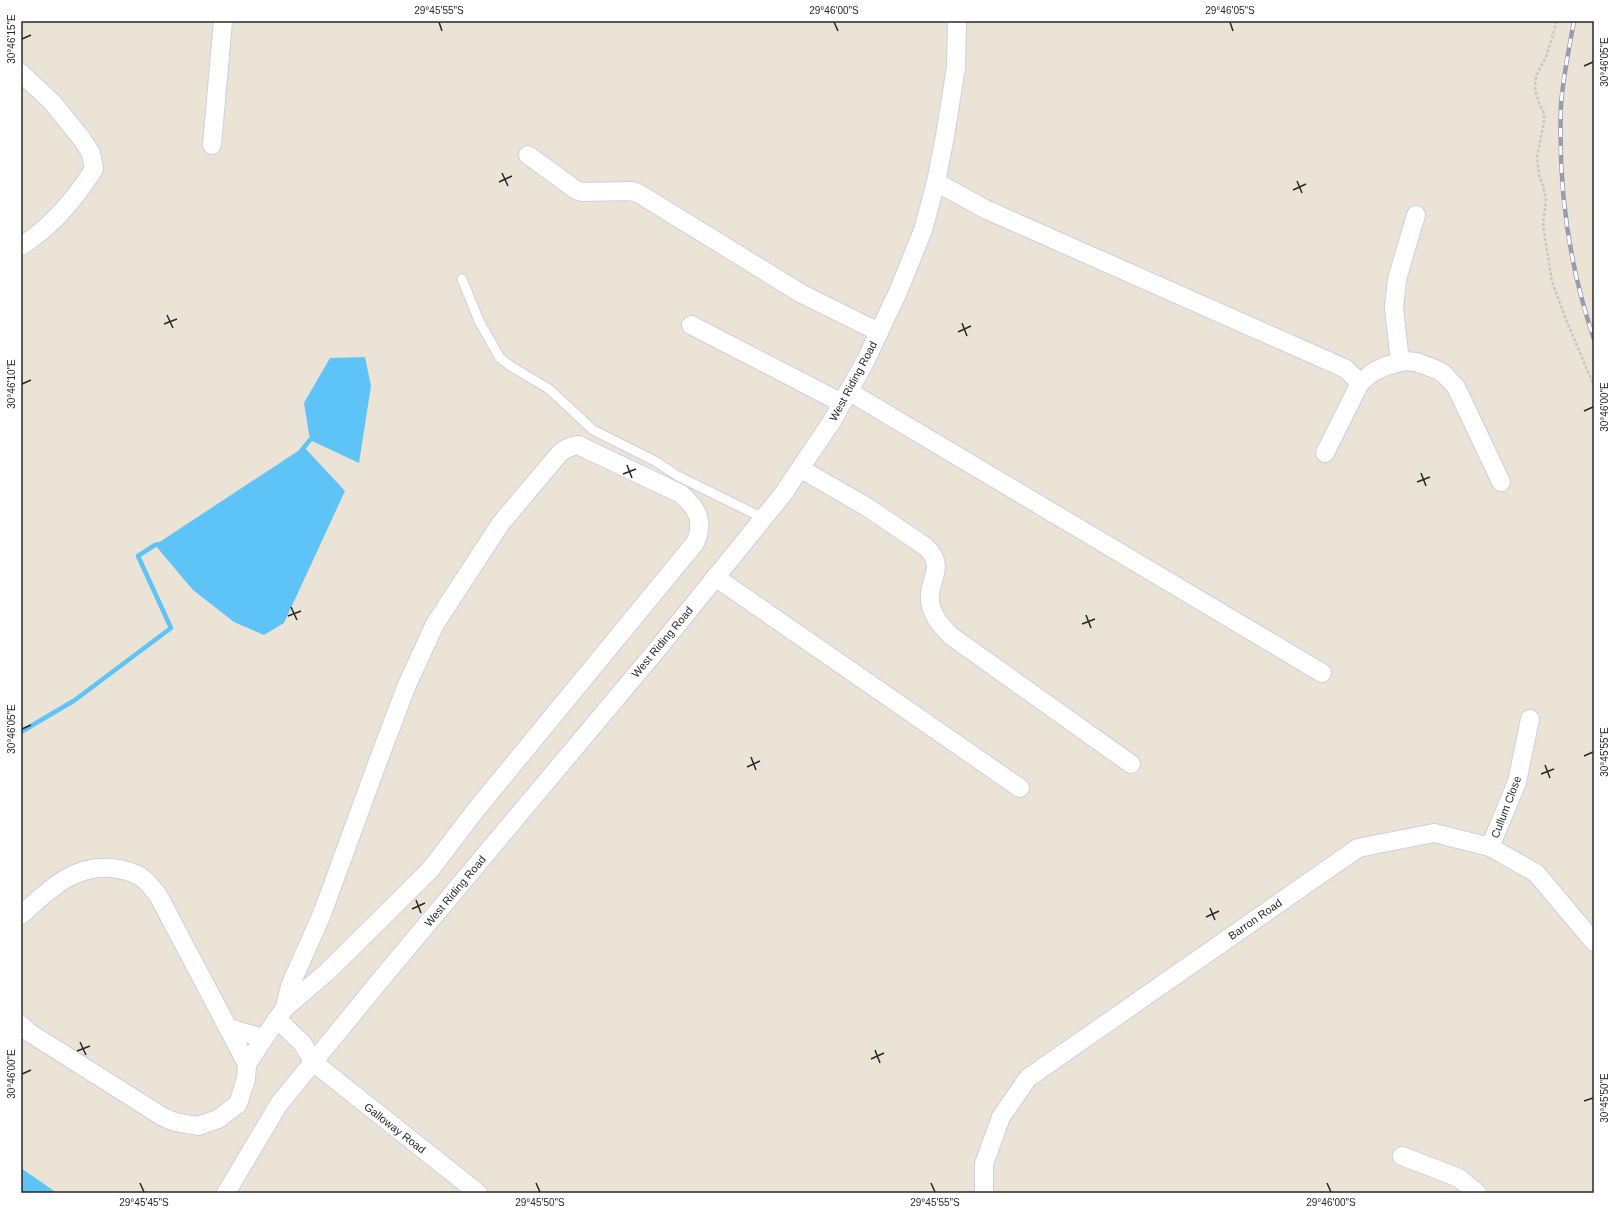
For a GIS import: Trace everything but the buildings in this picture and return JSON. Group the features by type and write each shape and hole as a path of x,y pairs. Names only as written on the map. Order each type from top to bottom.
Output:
{"street":[{"path":"212,145 223,21"},
{"name":"West Riding Road","path":"226,1193 279,1104 387,972 660,646 801,469 845,397 879,332 913,257 923,230 936,182 945,136 956,67 957,21"},
{"path":"21,72 52,102 82,139 91,153 94,169 86,182 57,218 36,236 21,246"},
{"path":"528,155 576,190 582,192 631,191 638,193 802,294 879,332"},
{"path":"936,182 986,209 1346,369 1360,383"},
{"path":"1400,362 1394,308 1397,279 1416,215"},
{"path":"692,325 845,397 1322,673"},
{"path":"1325,453 1360,383 1374,372 1386,366 1400,362 1416,362 1426,364 1442,373 1456,387 1501,482"},
{"path":"21,1025 43,1042 163,1117 175,1122 198,1126 218,1119 228,1113 238,1104 246,1079 247,1064 263,1038 281,1014 327,972 430,870 475,811 695,542 700,533 696,510 691,502 681,494 578,445 575,445 560,453 500,523 434,624 422,650 381,753 322,914 290,986 281,1014"},
{"path":"801,469 867,507 932,552 936,562 936,573 930,595 931,604 933,612 951,636 1131,764"},
{"path":"715,577 1020,788"},
{"name":"Cullum Close","path":"1490,847 1517,782 1530,719"},
{"name":"Barron Road","path":"984,1193 984,1164 1001,1117 1028,1078 1358,848 1434,833 1490,847 1536,873 1594,942"},
{"path":"21,915 42,895 62,881 87,869 120,869 141,877 158,895 247,1064"},
{"path":"281,1014 303,1044 313,1062"},
{"path":"228,1028 263,1038"},
{"name":"Galloway Road","path":"313,1062 478,1193"},
{"path":"1402,1156 1459,1178 1477,1193"}],"lane":[{"path":"462,279 479,321 500,358 549,389 593,430 655,461 678,476 763,518"}],"path":[{"path":"1557,21 1546,57 1536,76 1535,88 1539,103 1544,113 1544,122 1538,157 1539,175 1546,200 1543,225 1552,282 1594,386"}],"water":[{"path":"365,357 371,386 359,463 310,440 304,403 330,358"},
{"path":"304,447 345,491 284,623 264,635 234,622 193,590 155,545"},
{"path":"21,1168 57,1193 21,1193"}],"waterway":[{"path":"301,451 310,440"},
{"path":"21,732 75,700 171,628 138,556 155,545 160,544"}],"railway":[{"path":"1574,21 1566,63 1561,105 1561,165 1563,194 1571,253 1577,282 1594,339"}]}
